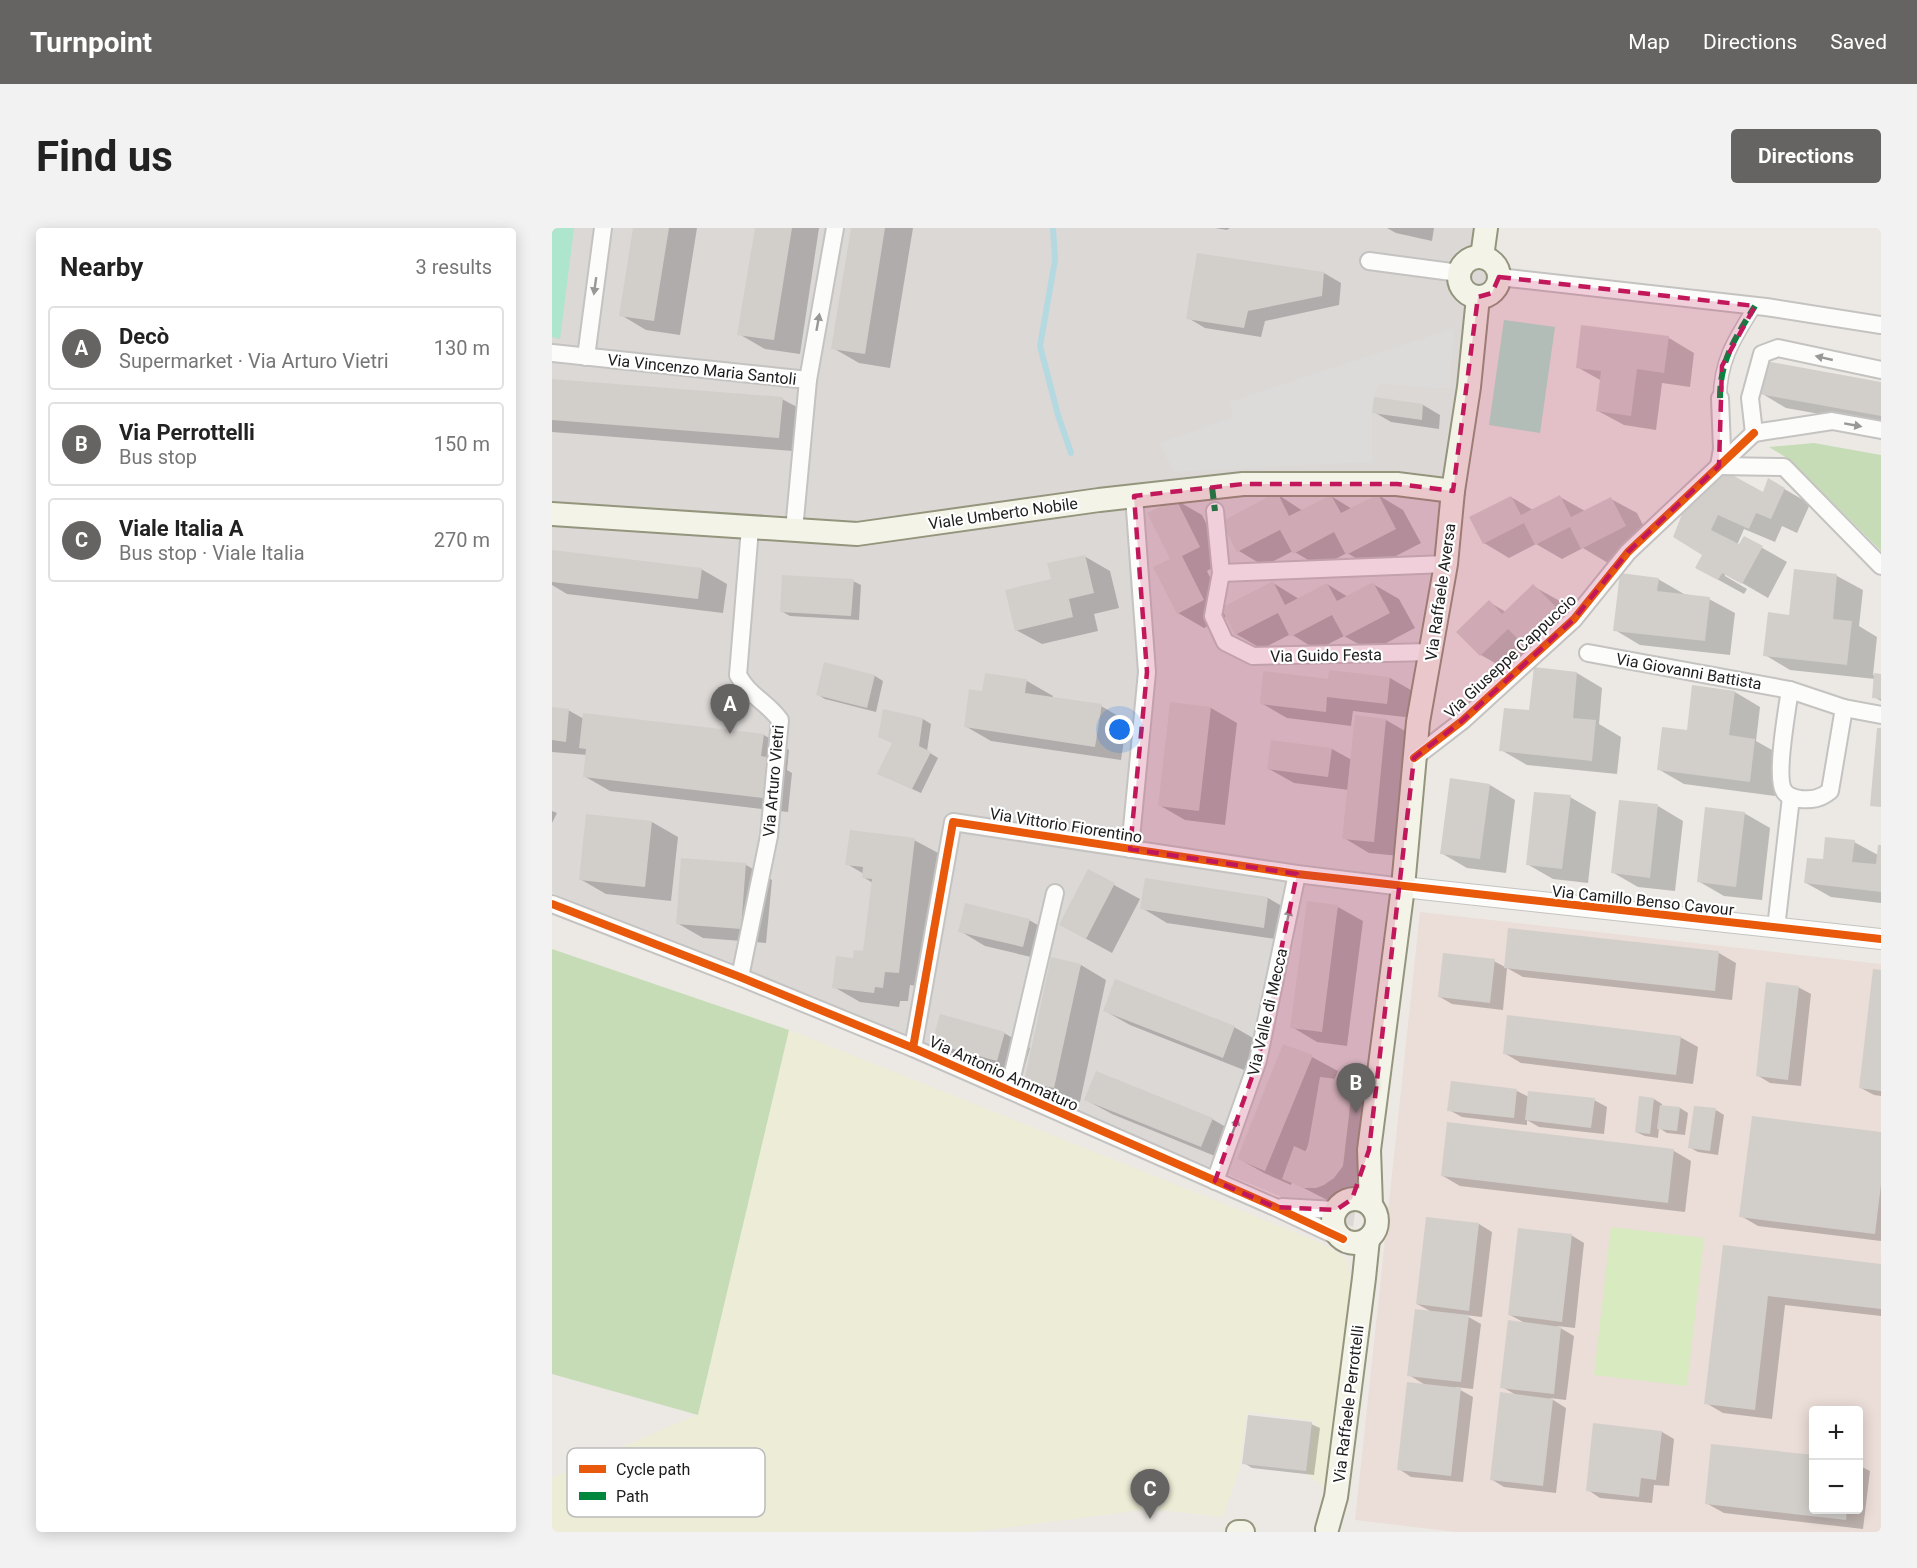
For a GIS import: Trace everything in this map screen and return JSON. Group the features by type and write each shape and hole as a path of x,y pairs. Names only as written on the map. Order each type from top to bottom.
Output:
{"main road":[{"path":"1482,257 1486,228"},
{"path":"1482,257 1494,264 1499,277 1492,292 1478,297 1465,292 1461,286 1459,273 1471,259 1482,257"},
{"name":"Via Raffaele Aversa","path":"1402,887 1418,722 1446,564 1478,297"},
{"name":"Viale Umberto Nobile","path":"552,514 857,534 1134,496 1243,484 1397,484 1454,491"},
{"path":"1353,1205 1376,1214 1377,1221 1373,1234 1354,1240 1336,1232 1334,1225 1353,1205 1369,1150 1402,887"},
{"name":"Via Raffaele Perrottelli","path":"1328,1531 1336,1497 1365,1278 1354,1240"},
{"path":"1238,1532 1243,1532"}],"street":[{"path":"585,357 603,228"},
{"path":"808,380 835,228"},
{"path":"1369,261 1459,273"},
{"path":"1499,277 1755,306 1881,325"},
{"path":"1755,306 1734,340 1722,366 1720,398 1722,449 1719,466 1784,467 1881,566"},
{"path":"1881,370 1778,348 1762,354 1750,398 1754,433 1833,421 1881,430"},
{"name":"Via Vincenzo Maria Santoli","path":"552,353 808,380 794,530"},
{"name":"Via Giuseppe Cappuccio","path":"1414,758 1462,721 1574,619 1628,552 1754,433"},
{"name":"Via Guido Festa","path":"1212,487 1221,573 1213,616 1225,642 1253,656 1432,652"},
{"path":"1130,849 1147,672 1134,496"},
{"name":"Via Arturo Vietri","path":"740,977 769,836 780,720 763,701 751,695 738,675 750,528"},
{"path":"1221,573 1446,564"},
{"name":"Via Giovanni Battista","path":"1588,653 1790,690 1844,708 1881,715"},
{"path":"1790,690 1780,776 1784,790 1791,797 1811,800 1823,797 1830,791 1844,708"},
{"path":"1776,928 1791,797"},
{"name":"Via Vittorio Fiorentino","path":"913,1048 952,822 1297,874 1402,887"},
{"name":"Via Valle di Mecca","path":"1215,1181 1258,1060 1297,874"},
{"name":"Via Camillo Benso Cavour","path":"1402,887 1881,939"},
{"name":"Via Antonio Ammaturo","path":"1009,1090 1055,893"},
{"name":"Via Antonio Ammaturo","path":"552,904 740,977 913,1048 1354,1240"},
{"path":"1275,1207 1353,1205"}],"highlighted area":[{"path":"1499,277 1755,306 1722,366 1719,466 1628,552 1574,619 1462,721 1414,758 1369,1150 1352,1199 1336,1210 1275,1207 1215,1181 1258,1060 1297,874 1130,849 1147,672 1134,496 1243,484 1397,484 1453,491 1478,297 1492,293"}],"shaded area":[{"path":"552,228 1497,228 1353,1227 552,893"},
{"path":"1454,328 1450,389 1379,384 1374,397 1372,413 1372,462 1174,472 1159,443 1234,417 1229,402"},
{"path":"1420,912 1881,964 1881,1532 1456,1532 1355,1520"}],"green space":[{"path":"552,228 574,228 560,339 552,337"},
{"path":"1504,320 1555,327 1540,433 1489,425"},
{"path":"1814,443 1881,455 1881,551 1790,460 1769,447"},
{"path":"552,949 789,1030 698,1415 552,1374"},
{"path":"789,1030 1319,1242 1346,1258 1352,1289 1326,1494 1321,1484 1307,1475 1314,1421 1247,1412 1239,1470 1223,1517 1150,1509 971,1532 552,1532 552,1478 567,1471 567,1517 765,1517 765,1448 620,1448 698,1414"},
{"path":"1611,1227 1704,1238 1687,1386 1594,1375"}],"building":[{"path":"633,228 669,228 654,321 619,316"},
{"path":"755,228 792,228 774,340 737,335"},
{"path":"851,228 885,228 865,354 831,349"},
{"path":"1197,253 1324,272 1322,296 1248,311 1244,328 1186,319"},
{"path":"1581,325 1669,336 1664,373 1637,369 1631,416 1596,411 1601,371 1576,368"},
{"path":"1765,361 1881,382 1881,416 1759,394"},
{"path":"552,379 783,397 779,438 552,420"},
{"path":"1374,397 1423,404 1422,420 1372,413"},
{"path":"1725,471 1763,492 1768,478 1785,488 1771,519 1756,513 1749,529 1718,515 1711,530 1739,544 1744,536 1763,546 1742,584 1722,573 1718,580 1695,568 1702,555 1673,537 1686,504"},
{"path":"1277,492 1289,516 1331,495 1341,513 1378,494 1396,529 1346,555 1334,532 1293,554 1280,530 1237,552 1221,522"},
{"path":"1560,495 1571,517 1611,497 1626,526 1581,549 1570,527 1535,545 1524,523 1483,544 1469,517 1511,496 1521,515"},
{"path":"1176,499 1200,547 1182,556 1204,600 1177,614 1153,567 1170,559 1147,513"},
{"path":"552,550 702,568 698,599 552,582"},
{"path":"1085,555 1094,593 1069,599 1073,617 1015,631 1005,590 1051,579 1047,563"},
{"path":"1794,569 1837,574 1833,619 1852,621 1847,665 1763,656 1768,612 1789,615"},
{"path":"1620,573 1659,578 1657,591 1710,597 1705,641 1613,631"},
{"path":"782,575 854,579 851,616 780,612"},
{"path":"1273,581 1285,605 1327,583 1337,601 1373,582 1390,613 1344,637 1332,615 1290,637 1278,613 1235,635 1221,608"},
{"path":"1533,584 1556,607 1521,642 1508,629 1480,656 1456,632 1489,600 1502,614"},
{"path":"824,662 875,675 867,708 816,695"},
{"path":"1534,667 1577,672 1573,718 1596,720 1592,761 1499,751 1504,708 1529,710"},
{"path":"1329,670 1390,677 1387,704 1327,697 1326,712 1260,704 1263,671 1328,679"},
{"path":"985,673 1027,679 1025,693 1102,704 1095,747 964,727 969,689 982,691"},
{"path":"1874,673 1881,674 1881,699 1872,698"},
{"path":"1692,685 1735,691 1729,735 1755,739 1750,782 1657,770 1662,727 1687,730"},
{"path":"1170,702 1211,707 1199,811 1158,806"},
{"path":"552,707 569,709 566,742 552,740"},
{"path":"883,709 923,718 919,746 931,752 912,789 877,774 892,743 878,737"},
{"path":"583,713 764,734 761,756 767,757 763,798 583,777 586,749 579,748"},
{"path":"1355,715 1386,719 1374,842 1342,839"},
{"path":"1877,728 1881,728 1881,807 1870,806"},
{"path":"1271,740 1332,748 1328,777 1267,769"},
{"path":"1450,778 1490,784 1480,859 1440,854"},
{"path":"1534,792 1571,795 1562,869 1526,865"},
{"path":"1619,800 1658,804 1650,878 1611,873"},
{"path":"1705,807 1745,812 1736,887 1697,882"},
{"path":"586,814 652,821 645,887 579,880"},
{"path":"850,830 915,838 899,973 885,972 883,988 875,987 874,993 832,988 836,956 853,958 854,950 863,951 872,879 862,878 863,867 845,865"},
{"path":"1825,837 1855,840 1852,862 1876,864 1878,845 1881,845 1881,892 1804,883 1807,858 1823,859"},
{"path":"681,858 746,863 741,929 676,924"},
{"path":"1088,869 1115,883 1086,939 1059,925"},
{"path":"1145,878 1268,897 1264,928 1140,909"},
{"path":"1307,901 1338,905 1322,1032 1290,1028"},
{"path":"965,903 1030,919 1023,947 958,932"},
{"path":"1508,928 1719,951 1715,991 1504,968"},
{"path":"1443,953 1495,959 1490,1003 1438,997"},
{"path":"1051,957 1081,964 1054,1088 1024,1082"},
{"path":"1873,969 1881,970 1881,1091 1859,1088"},
{"path":"1115,979 1235,1026 1223,1058 1103,1011"},
{"path":"1766,982 1799,986 1788,1080 1756,1076"},
{"path":"940,1014 1005,1032 997,1061 932,1043"},
{"path":"1507,1015 1681,1036 1676,1075 1503,1054"},
{"path":"1283,1044 1313,1055 1265,1171 1237,1159"},
{"path":"1096,1071 1213,1118 1201,1147 1084,1100"},
{"path":"1320,1077 1353,1081 1343,1166 1334,1178 1324,1185 1304,1188 1282,1179 1294,1146 1307,1152"},
{"path":"1451,1081 1517,1089 1514,1118 1447,1111"},
{"path":"1528,1091 1595,1098 1591,1128 1525,1120"},
{"path":"1639,1096 1654,1098 1650,1134 1635,1132"},
{"path":"1660,1105 1680,1107 1677,1131 1657,1129"},
{"path":"1694,1106 1716,1108 1710,1151 1688,1148"},
{"path":"1752,1116 1881,1132 1881,1184 1875,1234 1739,1217"},
{"path":"1447,1122 1674,1149 1668,1203 1441,1176"},
{"path":"1426,1217 1479,1223 1469,1311 1416,1304"},
{"path":"1518,1228 1572,1234 1562,1322 1508,1315"},
{"path":"1723,1245 1881,1264 1881,1309 1768,1296 1755,1410 1704,1404"},
{"path":"1415,1309 1469,1315 1461,1382 1407,1376"},
{"path":"1508,1320 1561,1327 1554,1394 1500,1388"},
{"path":"1407,1382 1461,1388 1451,1476 1397,1470"},
{"path":"1500,1392 1553,1399 1543,1486 1490,1480"},
{"path":"1248,1415 1312,1422 1306,1471 1242,1464"},
{"path":"1593,1423 1662,1431 1656,1480 1641,1478 1639,1497 1586,1491"},
{"path":"1711,1444 1809,1454 1809,1514 1847,1514 1846,1520 1705,1504"}],"waterway":[{"path":"1053,228 1055,260 1040,346 1058,415 1071,453"}],"marked path":[{"path":"1720,398 1723,372 1730,349 1755,306"},
{"path":"1212,487 1215,511"}],"cycle path":[{"path":"1414,758 1462,721 1574,619 1628,552 1754,433"},
{"path":"913,1048 953,822 1297,874 1881,939"},
{"path":"552,904 740,977 913,1048 1343,1239"}],"place":[{"name":"Decò","path":"730,734"},
{"name":"Via Perrottelli","path":"1356,1113"},
{"name":"Viale Italia A","path":"1150,1519"}]}
